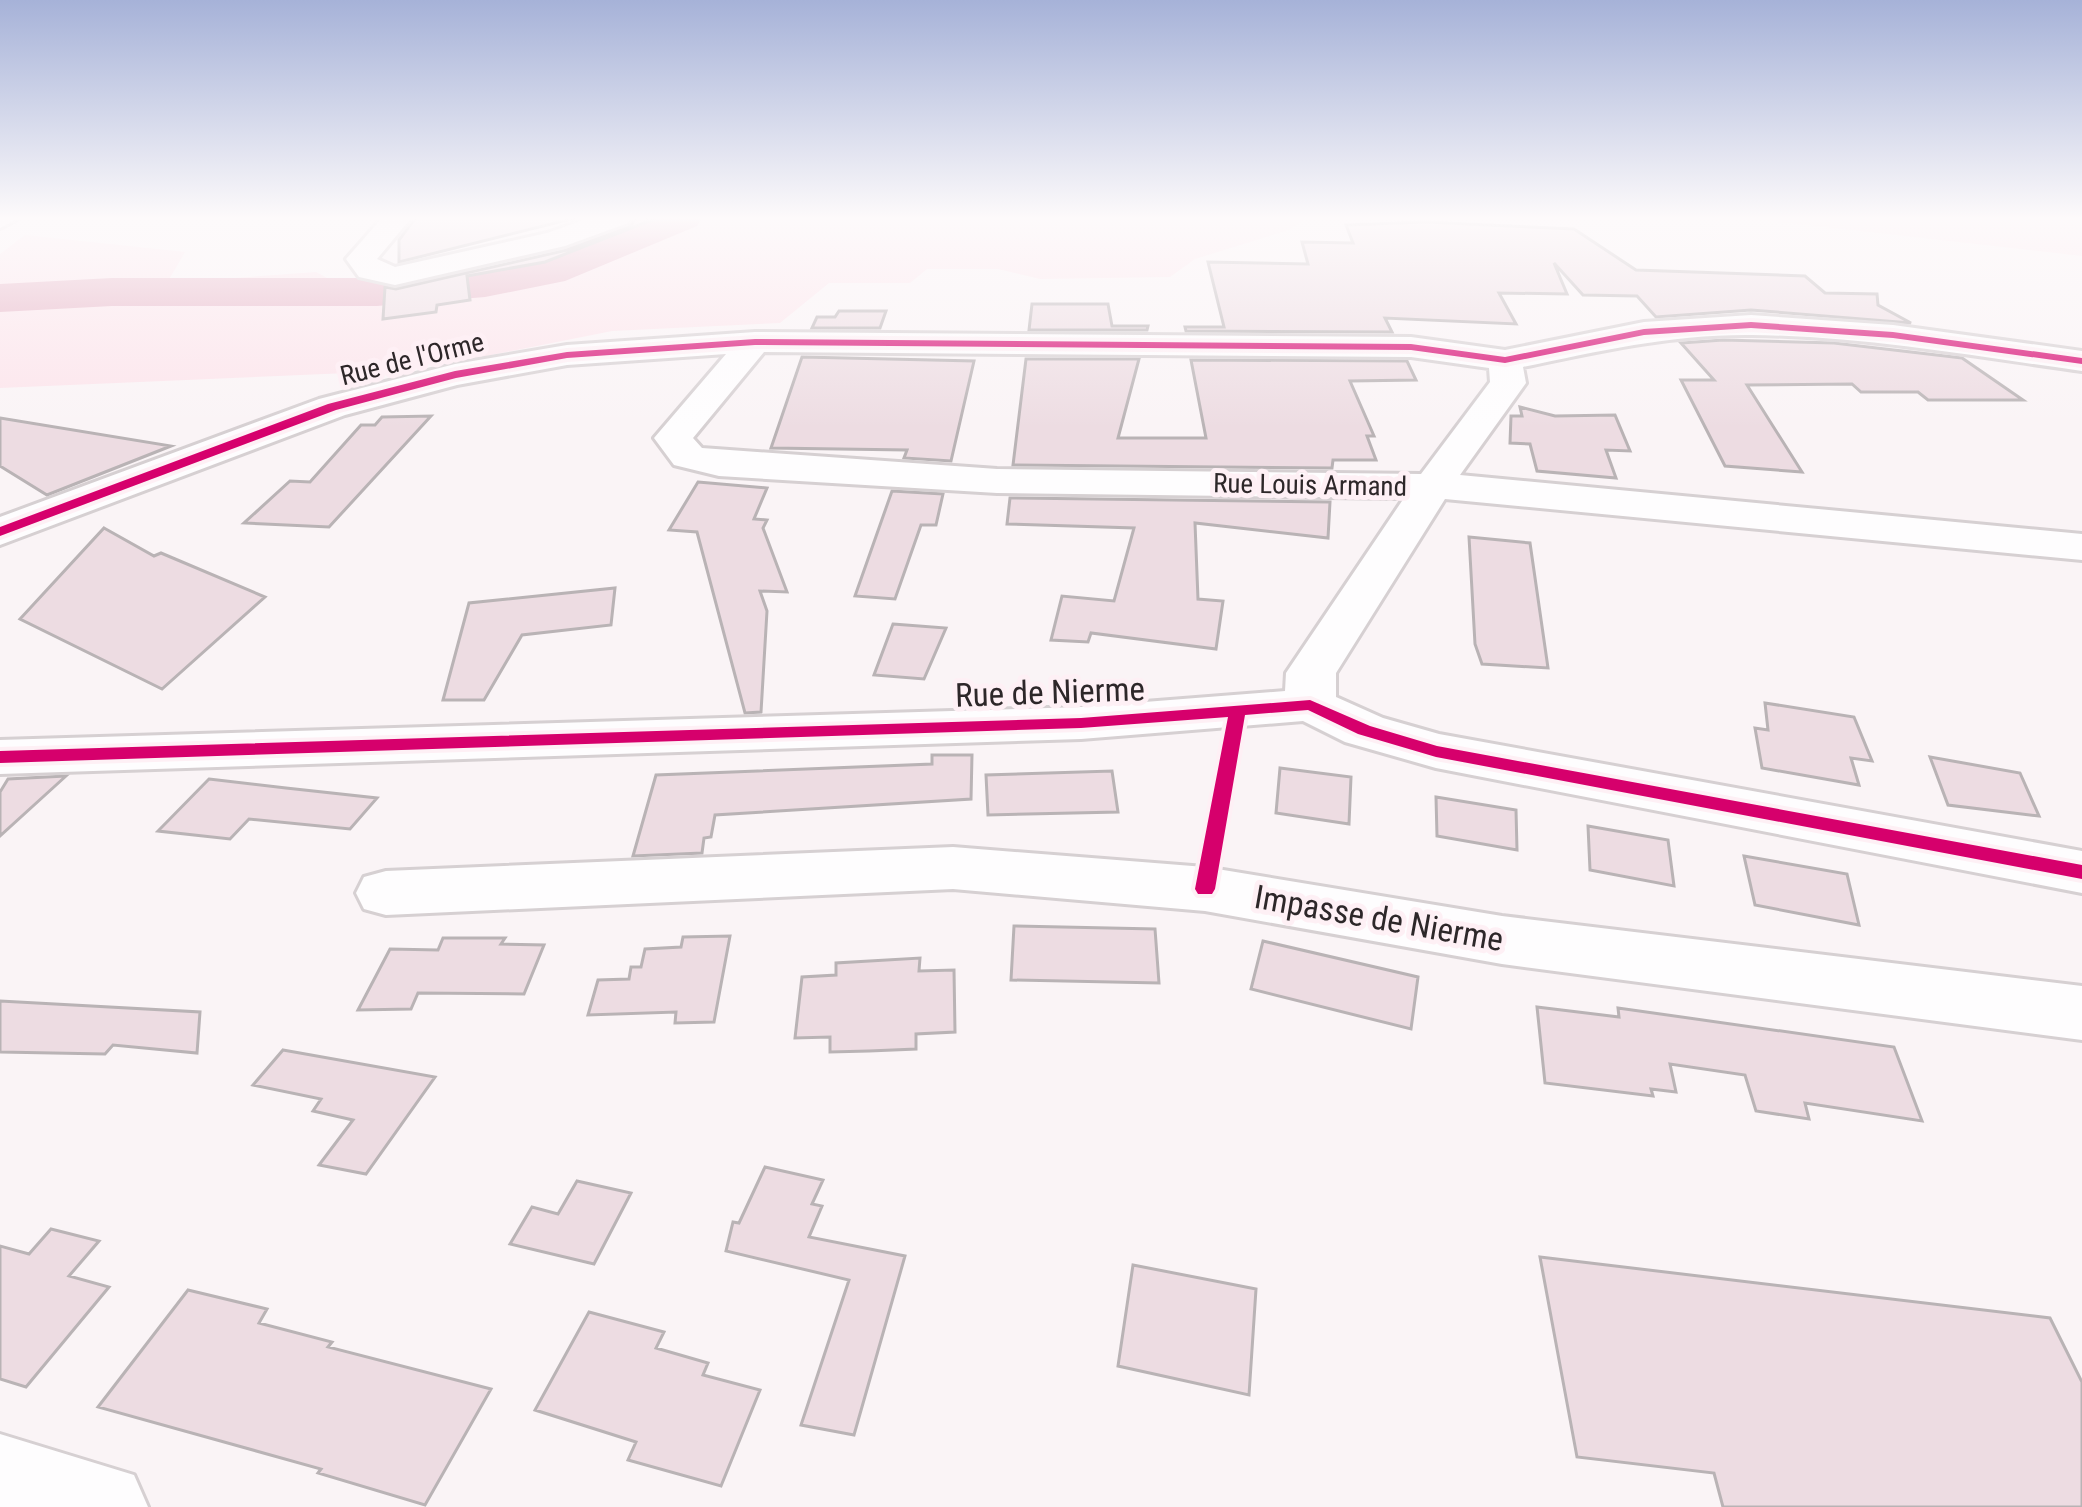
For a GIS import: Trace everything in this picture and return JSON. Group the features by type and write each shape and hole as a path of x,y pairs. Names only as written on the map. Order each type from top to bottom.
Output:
{"street":[{"name":"Rue de l'Orme","path":"0,532 281,423 394,389 566,355 755,343 1411,347 1505,360 1644,332 1715,325 1821,328 2082,361"},
{"name":"Rue Louis Armand","path":"755,343 673,438 688,457 718,464 997,481 1433,486 2082,547"},
{"path":"2019,352 2042,372 2082,388"},
{"path":"1310,705 1311,673 1433,486 1508,383 1505,360"},
{"name":"Rue de Nierme","path":"0,757 1082,723 1310,705 1364,730 1436,751 2082,872"},
{"name":"Impasse de Nierme","path":"386,892 953,868 1205,889 1502,940 2082,1013"},
{"path":"0,1479 103,1507"}],"shaded area":[{"path":"0,287 824,287 780,323 612,331 481,357 348,373 0,388"}],"building":[{"path":"385,287 468,287 470,300 437,305 436,312 383,319"},
{"path":"1214,287 1564,287 1567,294 1499,293 1516,324 1385,318 1392,332 1186,331 1185,327 1224,327"},
{"path":"1576,287 1818,287 1825,293 1877,294 1878,305 1911,323 1751,310 1656,317 1637,296 1583,295"},
{"path":"1032,304 1108,304 1112,326 1148,326 1147,330 1029,330"},
{"path":"839,311 886,311 880,328 812,328 817,317 835,317"},
{"path":"1681,343 1834,343 1962,358 2023,400 1928,400 1918,392 1861,392 1852,384 1747,385 1802,472 1725,466 1681,380 1714,380"},
{"path":"802,357 974,361 951,461 904,458 907,450 771,448"},
{"path":"1026,359 1139,359 1118,438 1206,438 1191,360 1407,361 1416,380 1350,381 1374,436 1367,436 1376,460 1333,460 1332,468 1013,465"},
{"path":"1520,407 1555,416 1615,415 1630,451 1606,450 1616,478 1537,471 1530,444 1510,443 1511,416 1522,416"},
{"path":"431,416 329,527 244,523 290,481 310,482 361,425 375,425 382,417"},
{"path":"0,418 171,446 47,495 0,466"},
{"path":"698,482 767,488 754,519 767,520 763,528 787,592 760,591 767,611 761,712 745,713 697,532 669,530"},
{"path":"892,491 943,494 936,525 921,525 895,599 855,596"},
{"path":"1010,498 1330,502 1328,538 1195,523 1198,599 1223,601 1216,649 1091,633 1088,642 1051,640 1062,596 1114,601 1134,528 1007,524"},
{"path":"104,528 154,556 161,553 265,597 162,689 20,619"},
{"path":"1469,537 1530,543 1548,668 1482,664 1475,644"},
{"path":"615,588 611,625 522,635 484,700 443,700 469,603"},
{"path":"893,624 946,628 924,679 874,675"},
{"path":"1765,703 1854,717 1872,761 1851,758 1859,785 1762,768 1755,728 1768,730"},
{"path":"932,755 972,755 971,799 715,815 702,853 633,856 656,775 932,764"},
{"path":"1930,757 2020,773 2039,816 1948,805"},
{"path":"1280,768 1351,777 1349,824 1276,813"},
{"path":"1112,771 1118,812 988,815 986,775"},
{"path":"66,776 0,836 0,792 8,779"},
{"path":"209,779 377,798 350,829 249,819 230,839 158,831"},
{"path":"1436,797 1516,810 1517,850 1437,836"},
{"path":"1588,826 1668,840 1674,886 1590,870"},
{"path":"1744,856 1847,874 1859,925 1755,905"},
{"path":"1014,926 1155,929 1159,983 1011,980"},
{"path":"730,936 714,1022 675,1023 676,1012 588,1015 598,980 629,979 631,967 641,967 645,949 681,947 683,937"},
{"path":"443,938 505,938 501,944 544,945 524,994 418,993 411,1009 358,1010 390,949 438,950"},
{"path":"1263,941 1418,977 1411,1029 1251,989"},
{"path":"920,958 919,971 954,970 955,1032 916,1034 916,1049 869,1051 830,1052 830,1037 795,1038 802,977 836,975 836,963"},
{"path":"0,1001 200,1012 197,1053 113,1045 105,1054 0,1052"},
{"path":"1537,1007 1619,1017 1618,1008 1894,1047 1922,1121 1805,1103 1809,1119 1756,1111 1745,1075 1670,1064 1676,1092 1651,1089 1653,1096 1545,1083"},
{"path":"283,1050 435,1077 366,1174 319,1165 353,1120 313,1111 321,1099 253,1085"},
{"path":"765,1167 823,1180 812,1204 822,1206 809,1237 905,1256 854,1435 801,1425 849,1280 726,1251 733,1222 739,1223"},
{"path":"577,1181 631,1193 594,1264 510,1244 532,1207 558,1214"},
{"path":"51,1229 99,1241 69,1276 109,1287 26,1387 0,1379 0,1246 29,1254"},
{"path":"1540,1257 2050,1318 2082,1382 2082,1507 1723,1507 1714,1473 1577,1457"},
{"path":"1133,1265 1256,1289 1249,1395 1118,1366"},
{"path":"188,1290 267,1309 259,1323 332,1342 328,1347 491,1389 425,1505 318,1473 321,1469 98,1407"},
{"path":"589,1312 664,1332 656,1348 708,1363 703,1375 760,1390 721,1486 628,1460 636,1442 535,1410"}],"waterway":[{"path":"0,298 433,287"}],"cycle path":[{"path":"0,532 332,407 455,375 567,355 755,342 1411,347 1505,360 1644,332 1751,325 1893,335 2082,361"},
{"path":"0,757 1081,723 1310,705 1364,730 1436,751 2082,872"},
{"path":"1205,889 1237,713"}]}
